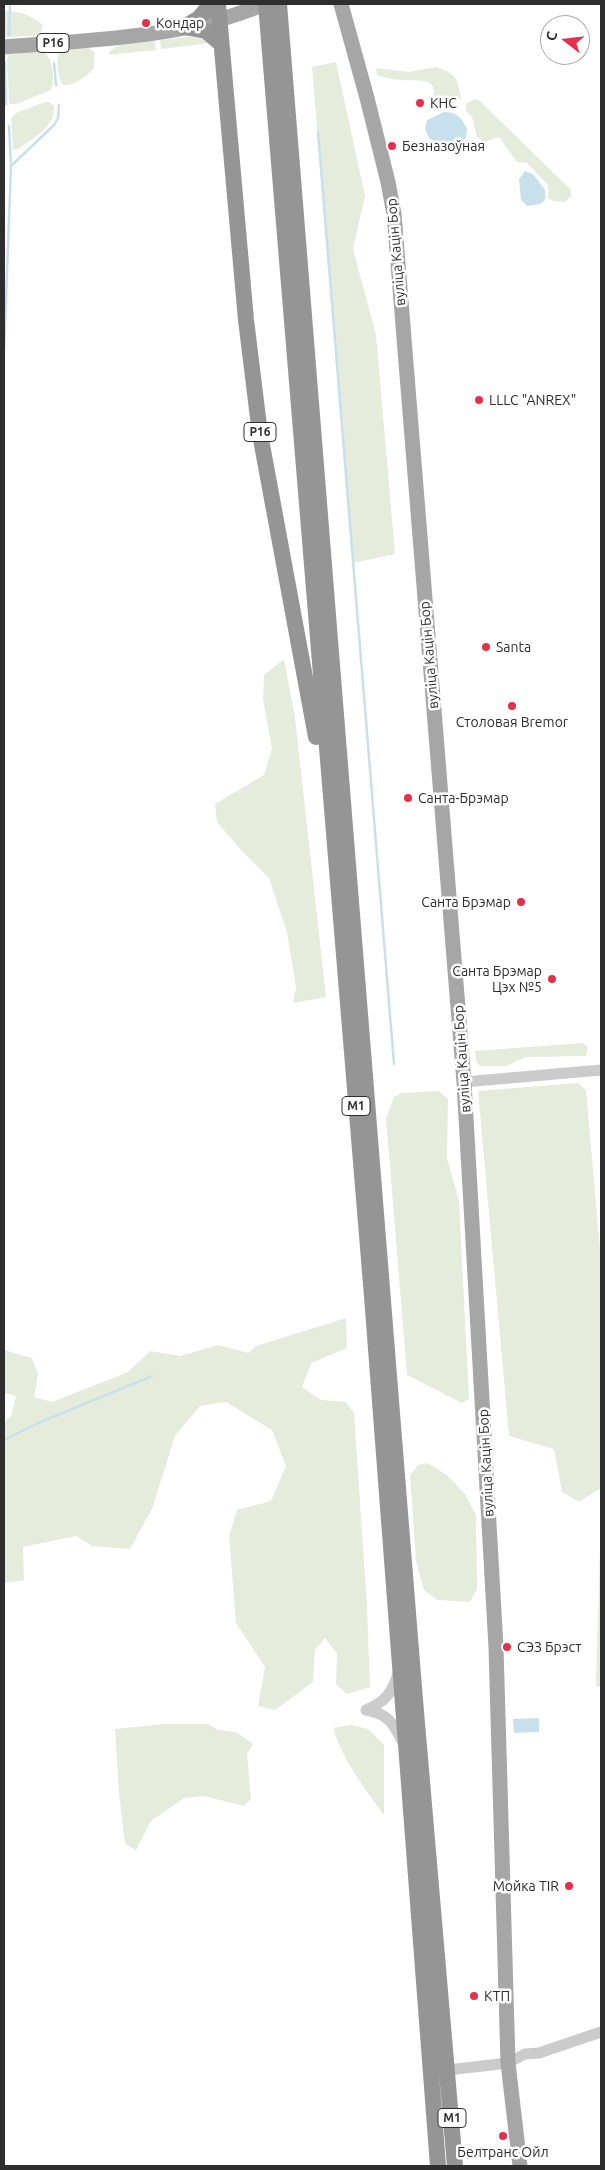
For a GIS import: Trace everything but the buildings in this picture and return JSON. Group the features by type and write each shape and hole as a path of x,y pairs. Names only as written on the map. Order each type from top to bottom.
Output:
{"highway":[{"name":"Р16","path":"184,27 200,18 211,4"},
{"name":"Р16","path":"218,4 246,320 260,434 334,840"},
{"name":"М1","path":"265,4 275,42 455,2166"},
{"name":"М1","path":"279,4 275,42 334,840 407,1751 438,2166"},
{"name":"Р16","path":"184,27 206,32 221,44"}],"main road":[{"name":"Р16","path":"4,47 102,39 184,27 236,16 265,4"},
{"name":"вуліца Кацін Бор","path":"341,4 367,98 394,214 464,1082 496,1647 508,2063 520,2166"}],"street":[{"path":"464,1082 601,1070"},
{"path":"400,1665 390,1694 384,1701 366,1710 385,1715 392,1723 407,1751"},
{"path":"448,2070 508,2063 525,2054 539,2052 601,2032"}],"green space":[{"path":"4,11 25,14 34,19 43,25 41,32 34,36 4,37"},
{"path":"188,37 205,39 209,43 161,49 160,40"},
{"path":"155,41 156,50 108,55 111,50 122,45"},
{"path":"89,48 95,53 94,67 80,80 72,84 63,85 59,78 59,53 66,49"},
{"path":"42,51 51,63 53,80 51,90 16,104 10,104 7,60 9,54"},
{"path":"336,62 365,196 353,249 376,335 395,554 353,563 312,67"},
{"path":"436,67 453,75 457,82 461,99 450,105 438,106 433,98 434,91 429,83 419,80 398,80 377,75 376,68 410,72"},
{"path":"474,99 480,101 571,190 571,196 565,202 553,201 548,198 548,185 527,163 517,162 499,137 484,142 477,137 472,117 466,111 466,104"},
{"path":"49,102 54,106 54,113 47,126 37,136 18,149 13,149 11,118 16,113"},
{"path":"284,659 295,718 326,997 293,1003 296,988 287,932 269,878 217,822 215,804 264,775 272,749 263,699 264,675"},
{"path":"583,1043 588,1047 586,1056 525,1057 506,1066 480,1066 476,1061 475,1051"},
{"path":"578,1083 586,1090 601,1260 601,1488 579,1502 562,1492 554,1449 509,1436 478,1091"},
{"path":"439,1091 448,1099 447,1158 459,1201 469,1399 462,1403 407,1375 386,1119 394,1097 402,1093"},
{"path":"346,1318 347,1348 311,1363 302,1387 321,1400 346,1402 354,1413 367,1606 370,1687 347,1694 336,1684 337,1654 325,1638 315,1650 313,1682 275,1710 258,1706 265,1667 236,1623 229,1536 237,1510 271,1501 286,1466 272,1430 226,1402 200,1406 175,1436 152,1509 130,1549 92,1546 76,1536 23,1547 24,1580 4,1583 4,1422 11,1416 16,1396 6,1393 4,1395 4,1350 32,1358 38,1374 34,1397 52,1402 128,1372 150,1351 180,1356 218,1345 249,1353 256,1346"},
{"path":"427,1463 447,1475 465,1494 476,1515 477,1589 470,1602 437,1600 424,1590 416,1561 410,1475 418,1465"},
{"path":"601,1514 601,1686 596,1686"},
{"path":"166,1724 208,1724 218,1730 236,1732 253,1744 247,1754 251,1799 244,1806 204,1796 184,1798 151,1821 136,1850 125,1844 119,1794 115,1729"},
{"path":"351,1725 368,1729 384,1745 384,1815 348,1763 337,1740 333,1728"}],"water":[{"path":"444,112 456,114 461,119 467,129 466,138 448,144 429,138 425,129 427,120"},
{"path":"525,171 533,174 545,190 545,200 540,204 527,206 521,200 519,179"},
{"path":"539,1718 539,1732 514,1733 513,1719"}],"waterway":[{"path":"9,35 10,4"},
{"path":"5,62 6,104"},
{"path":"54,63 56,85"},
{"path":"11,166 54,125 58,118 59,105"},
{"path":"4,352 11,166 9,126"},
{"path":"318,132 394,1064"},
{"path":"4,1440 36,1424 152,1376"}],"place":[{"name":"Кондар","path":"146,23"},
{"name":"КНС","path":"420,103"},
{"name":"Безназоўная","path":"392,146"},
{"name":"LLLC \"ANREX\"","path":"479,400"},
{"name":"Santa","path":"486,647"},
{"name":"Столовая Bremor","path":"512,706"},
{"name":"Санта-Брэмар","path":"408,798"},
{"name":"Санта Брэмар","path":"521,902"},
{"name":"Санта Брэмар Цэх №5","path":"552,979"},
{"name":"СЭЗ Брэст","path":"507,1647"},
{"name":"Мойка TIR","path":"569,1886"},
{"name":"КТП","path":"474,1996"},
{"name":"Белтранс Ойл","path":"503,2136"}]}
